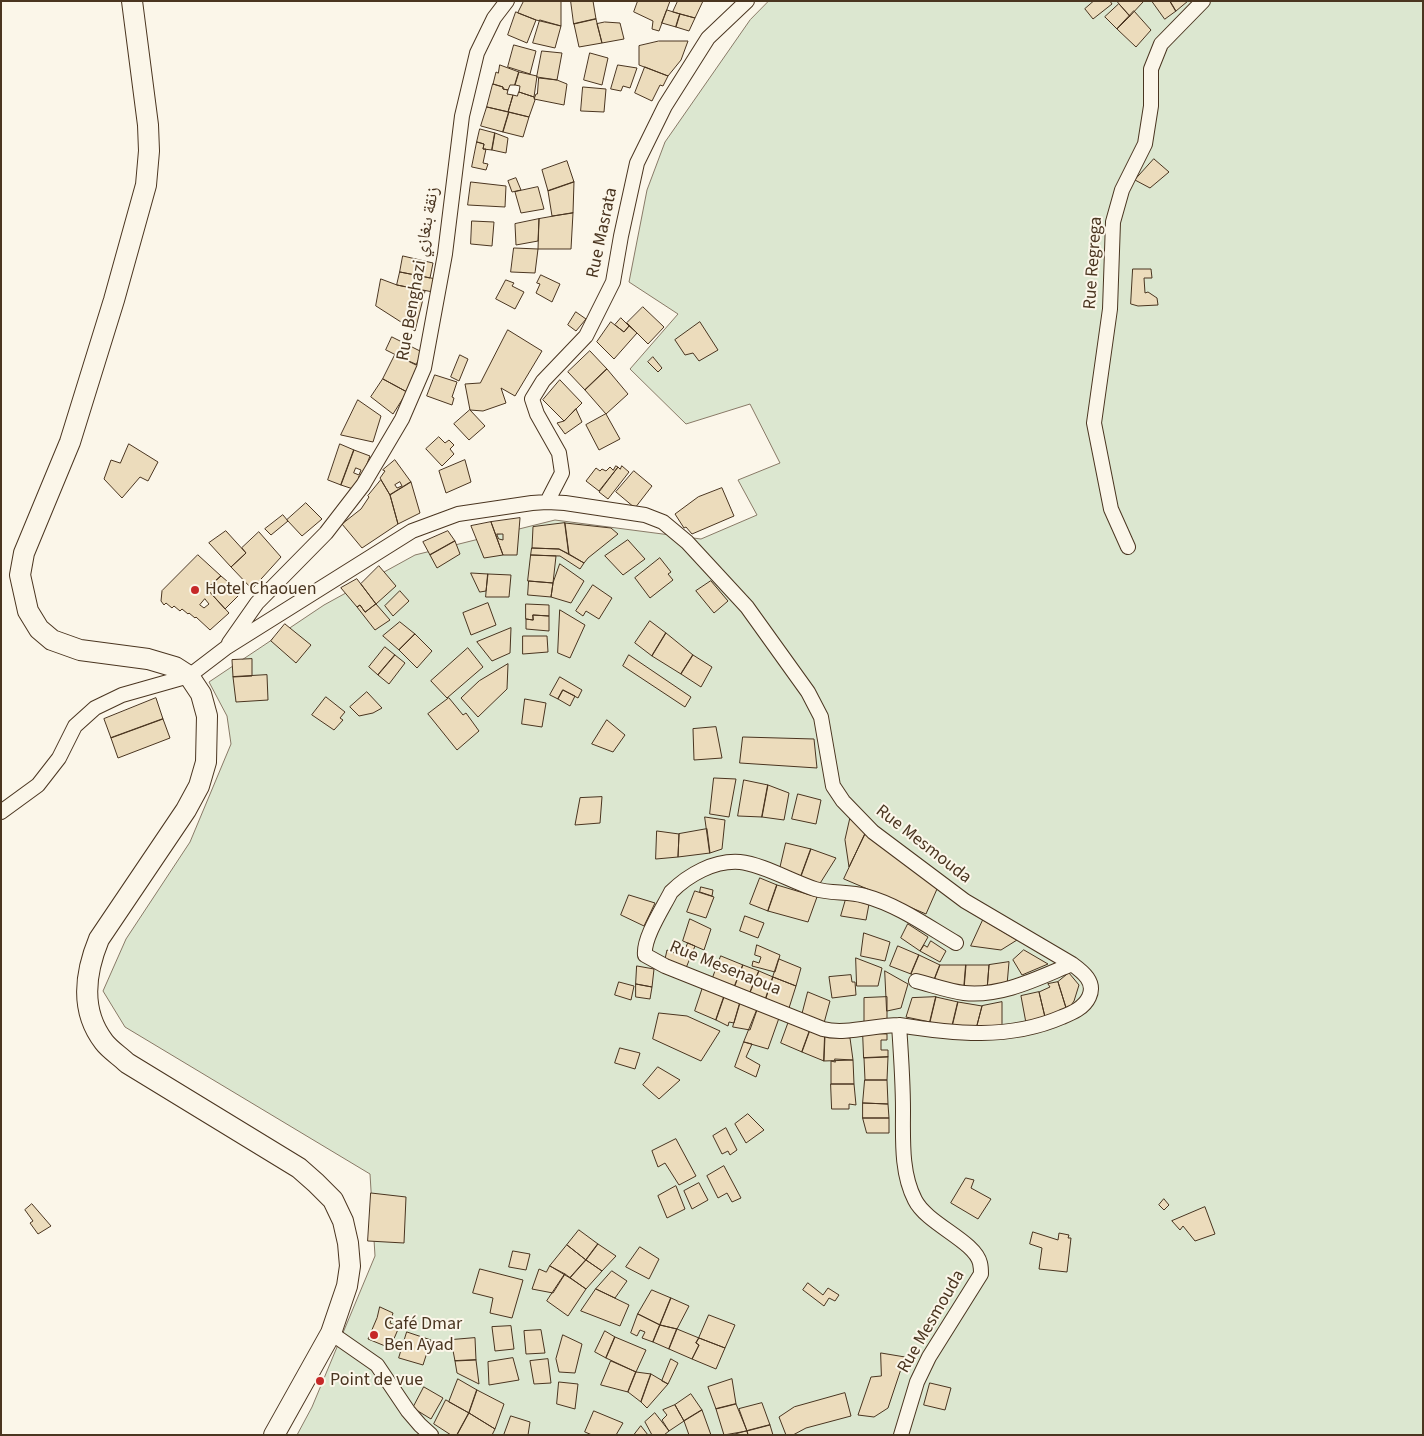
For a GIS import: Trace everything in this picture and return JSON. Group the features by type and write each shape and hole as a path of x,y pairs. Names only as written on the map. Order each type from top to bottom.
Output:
{"main road":[{"path":"132,1 148,125 149,151 146,185 114,300 70,442 24,553 20,576 28,611 39,629 52,640 80,650 148,659 175,666 189,676 201,694 207,716 206,762 199,786 186,810 99,939 87,974 87,997 93,1023 105,1042 127,1063 299,1168 333,1200 343,1220 350,1266 348,1286 331,1333 274,1435"}],"street":[{"name":"Rue Benghazi زنقة بنغازي","path":"227,648 257,603 326,532 363,485 406,410 424,368 445,254 462,116 477,53 494,18 506,1"},
{"name":"Rue Masrata","path":"547,502 562,473 559,453 537,414 532,398 543,381 586,336 613,282 637,163 665,106 708,38 747,1"},
{"name":"Rue Regrega","path":"1128,547 1111,509 1094,423 1110,309 1113,222 1122,190 1146,144 1151,106 1151,68 1161,44 1202,1"},
{"name":"Rue Mesmouda","path":"189,676 227,648 412,531 458,514 547,502 645,515 663,522 687,542 747,607 808,692 821,717 833,786 843,801 873,832 965,901 1072,964 1089,979 1091,989 1089,998 1083,1006 1053,1021 1017,1031 985,1034 944,1032 899,1026 903,1147 908,1185 915,1202 926,1215 972,1250 980,1261 981,1274 929,1357 917,1382 901,1435"},
{"path":"1,812 38,785 59,758 75,726 95,708 122,695 189,676"},
{"name":"Rue Mesenaoua","path":"899,1026 885,1025 833,1032 823,1029 665,966 645,955 644,949 671,892 677,886 688,877 710,866 739,862 820,890 847,892 890,904 956,943"},
{"path":"916,981 964,993 992,992 1026,983 1072,964"},
{"path":"331,1333 377,1365 408,1411 431,1435"}],"green space":[{"path":"769,1 1423,1 1423,1435 297,1435 312,1407 375,1256 370,1174 125,1027 103,991 126,939 190,842 231,744 227,716 209,682 324,605 415,555 555,520 701,539 757,515 738,480 780,463 750,404 686,424 630,369 678,314 629,282 647,190 665,142 750,20"}],"building":[{"path":"524,1 561,1 561,26 518,13"},
{"path":"571,1 593,1 596,19 574,24"},
{"path":"638,1 670,1 659,31 652,29 653,21 634,12"},
{"path":"678,1 703,1 695,18 673,12"},
{"path":"1094,1 1110,1 1112,4 1093,19 1085,9"},
{"path":"1117,1 1143,1 1143,2 1130,16"},
{"path":"1152,1 1170,1 1176,11 1165,19"},
{"path":"1170,1 1188,1 1176,11"},
{"path":"1119,4 1130,16 1117,29 1105,17"},
{"path":"667,10 680,14 676,27 662,23"},
{"path":"1134,11 1151,30 1136,47 1117,29"},
{"path":"516,12 536,20 527,43 508,35"},
{"path":"680,14 695,18 689,31 676,27"},
{"path":"596,19 602,43 579,47 574,24"},
{"path":"540,20 561,26 555,48 533,43"},
{"path":"605,22 620,23 624,39 602,43 597,24"},
{"path":"659,41 688,41 681,60 668,76 639,65 639,46"},
{"path":"514,45 536,51 530,74 508,67"},
{"path":"542,51 562,53 557,80 537,77"},
{"path":"590,53 608,58 602,85 584,80"},
{"path":"500,65 519,72 515,85 510,85 508,90 493,84"},
{"path":"618,65 637,68 630,88 623,86 621,91 611,89"},
{"path":"645,67 668,76 663,86 660,85 652,101 635,93"},
{"path":"519,72 537,76 534,97 519,92 520,86 515,85"},
{"path":"539,78 557,80 567,84 564,105 534,99 537,94"},
{"path":"493,84 503,87 503,89 508,90 507,94 513,95 508,112 487,107"},
{"path":"583,87 606,89 604,112 581,111"},
{"path":"519,92 534,97 535,100 529,117 508,112 513,95 517,96"},
{"path":"487,107 509,112 503,132 481,126"},
{"path":"509,112 529,117 523,137 503,132"},
{"path":"480,129 495,133 492,150 483,149 484,144 477,142"},
{"path":"495,133 508,138 506,153 492,150"},
{"path":"477,142 484,144 483,149 486,149 483,163 488,164 486,170 472,167"},
{"path":"1154,159 1169,172 1150,188 1135,180"},
{"path":"567,161 574,182 548,191 542,170"},
{"path":"516,178 521,190 512,192 508,181"},
{"path":"471,182 506,186 505,207 468,205"},
{"path":"574,182 573,213 552,216 548,191"},
{"path":"538,187 544,209 521,213 515,192"},
{"path":"573,213 571,249 538,249 539,219"},
{"path":"539,219 538,241 516,245 515,224"},
{"path":"472,221 494,222 492,246 471,244"},
{"path":"514,248 538,249 535,273 511,272"},
{"path":"403,256 433,263 430,278 400,272"},
{"path":"1133,269 1151,269 1152,278 1144,278 1145,293 1148,292 1157,298 1158,305 1138,306 1131,304"},
{"path":"400,272 436,279 433,292 397,285"},
{"path":"541,275 560,284 552,302 536,293 540,284 537,283"},
{"path":"381,279 397,285 425,291 415,331 376,306"},
{"path":"506,280 514,283 512,286 524,292 515,309 496,299"},
{"path":"643,307 664,327 648,344 627,323"},
{"path":"576,312 586,319 576,331 568,325"},
{"path":"621,318 629,326 624,332 615,325"},
{"path":"611,322 624,332 629,326 637,333 614,359 597,342"},
{"path":"700,322 718,350 699,361 693,353 685,355 675,340"},
{"path":"508,330 542,351 515,396 501,388 506,403 483,411 470,410 465,384 480,383"},
{"path":"392,337 422,352 416,365 386,350"},
{"path":"590,351 607,369 585,390 568,372"},
{"path":"395,355 420,366 407,392 383,379"},
{"path":"460,355 468,359 459,381 451,377"},
{"path":"653,357 662,368 658,372 648,362"},
{"path":"607,369 628,394 606,414 585,390"},
{"path":"435,375 457,382 452,397 454,398 452,405 427,396"},
{"path":"383,379 407,392 393,414 371,397"},
{"path":"560,380 582,403 564,421 543,400"},
{"path":"358,400 381,416 373,442 341,435"},
{"path":"576,409 582,422 565,434 557,423 564,421"},
{"path":"470,410 485,426 469,440 454,424"},
{"path":"606,414 620,439 599,450 586,425"},
{"path":"439,437 445,443 449,440 454,445 450,449 454,454 442,466 426,449"},
{"path":"129,444 158,462 148,481 140,477 122,498 104,479 111,460 120,463"},
{"path":"340,444 354,450 341,485 328,480"},
{"path":"354,450 370,456 361,477 359,476 356,490 341,485","holes":["356,468 361,470 359,475 354,473"]},
{"path":"395,460 411,482 390,495 380,478 385,471 383,470","holes":["400,482 402,486 397,488 395,485"]},
{"path":"465,460 471,482 446,493 439,471"},
{"path":"616,466 618,467 599,491 586,481 596,468 600,471 602,469 606,471 610,467 613,470"},
{"path":"622,466 629,472 608,499 599,492 618,467 620,469"},
{"path":"634,471 652,486 635,508 616,492"},
{"path":"381,480 390,495 398,524 362,548 342,524 361,509 368,496"},
{"path":"411,482 420,513 398,524 390,495"},
{"path":"722,488 734,516 692,534 686,527 684,528 675,514 698,497"},
{"path":"306,503 322,519 302,536 287,520"},
{"path":"283,515 288,521 271,535 265,529"},
{"path":"520,518 517,555 503,555 491,522","holes":["497,534 503,534 503,540 499,539"]},
{"path":"491,522 503,555 484,558 471,526"},
{"path":"565,523 569,554 559,549 532,548 533,527"},
{"path":"565,523 611,528 618,534 584,563 569,554"},
{"path":"226,531 246,553 231,567 209,543"},
{"path":"448,531 455,541 430,555 423,542"},
{"path":"259,532 281,557 252,589 231,567 246,553 242,548"},
{"path":"628,540 645,559 623,575 605,556"},
{"path":"455,541 460,554 437,568 430,555"},
{"path":"532,548 559,549 584,563 580,569 560,556 531,555"},
{"path":"198,555 221,576 207,589 229,613 210,630 196,617 182,609 180,611 174,606 172,608 166,603 164,605 161,601 162,591","holes":["205,599 209,604 204,608 200,605"]},
{"path":"531,555 556,556 553,583 528,581"},
{"path":"660,558 671,572 668,574 673,580 650,598 635,578"},
{"path":"560,564 584,581 571,603 551,597 553,583"},
{"path":"379,566 396,586 376,604 361,584"},
{"path":"471,573 488,574 486,591 480,592"},
{"path":"488,574 511,575 509,597 486,597"},
{"path":"221,576 241,593 225,609 207,589"},
{"path":"357,579 376,604 365,612 360,605 357,607 341,588"},
{"path":"529,581 553,583 551,597 528,595"},
{"path":"711,581 728,601 714,613 696,591"},
{"path":"593,585 612,598 599,619 586,611 583,616 576,611"},
{"path":"400,591 409,601 393,616 385,606"},
{"path":"488,603 496,625 471,635 463,613"},
{"path":"376,604 390,620 375,630 357,607 360,605 365,612"},
{"path":"526,604 549,605 549,616 533,615 533,620 526,619"},
{"path":"560,610 585,625 570,658 558,653"},
{"path":"533,615 549,616 549,631 526,629 526,619 533,620"},
{"path":"650,621 666,633 652,656 635,643"},
{"path":"400,622 415,634 399,650 383,636"},
{"path":"285,624 311,645 296,663 271,641"},
{"path":"511,628 510,653 492,661 477,642"},
{"path":"666,633 693,655 681,674 652,656"},
{"path":"415,634 432,651 417,668 399,650"},
{"path":"523,636 547,636 548,652 523,654"},
{"path":"385,647 395,655 378,675 369,667"},
{"path":"468,648 483,667 447,698 431,681"},
{"path":"395,655 405,663 389,684 378,675"},
{"path":"629,655 691,697 685,707 623,666"},
{"path":"693,655 712,667 701,687 681,674"},
{"path":"252,659 252,676 233,677 232,660"},
{"path":"508,664 507,689 478,717 461,698 479,681"},
{"path":"267,675 268,700 236,702 233,677"},
{"path":"560,677 582,690 578,698 563,690 558,699 550,695"},
{"path":"563,690 575,696 570,706 558,699"},
{"path":"367,692 382,708 373,713 359,716 350,707"},
{"path":"326,697 345,712 340,718 343,720 334,730 312,715"},
{"path":"156,698 163,719 111,738 104,719"},
{"path":"449,698 463,715 466,713 479,731 457,750 428,714"},
{"path":"525,699 546,703 542,727 522,724"},
{"path":"163,719 170,738 118,758 111,738"},
{"path":"607,720 625,735 613,752 592,744"},
{"path":"716,727 722,758 694,760 693,729"},
{"path":"743,737 814,739 817,768 740,763"},
{"path":"714,778 736,779 729,817 710,814"},
{"path":"744,780 768,785 762,817 738,816"},
{"path":"768,785 789,793 784,820 762,817"},
{"path":"798,794 821,800 816,824 792,819"},
{"path":"602,797 600,823 575,825 580,798"},
{"path":"705,817 725,820 722,849 710,853"},
{"path":"850,819 866,832 849,867 845,840"},
{"path":"707,829 710,853 678,857 679,834"},
{"path":"657,831 679,834 678,857 656,859"},
{"path":"866,832 937,889 926,914 844,879"},
{"path":"786,843 811,849 800,879 779,873"},
{"path":"811,849 836,858 819,885 800,879"},
{"path":"760,878 777,885 768,911 750,904"},
{"path":"777,885 817,897 808,922 768,911"},
{"path":"701,887 713,890 712,896 700,892"},
{"path":"695,891 714,897 706,918 687,912"},
{"path":"629,895 655,903 644,926 621,915"},
{"path":"846,899 869,904 866,920 841,916"},
{"path":"745,916 764,923 758,938 740,931"},
{"path":"690,919 711,929 704,950 683,941"},
{"path":"983,920 1017,940 1001,950 971,946"},
{"path":"908,924 928,937 920,951 901,938"},
{"path":"864,933 890,942 885,961 861,956"},
{"path":"931,941 946,951 940,962 920,951 924,945 927,947"},
{"path":"688,943 695,946 686,968 665,959 667,950 682,956"},
{"path":"757,945 780,955 775,972 752,966 753,961 759,963 761,957 755,955"},
{"path":"898,946 919,955 911,974 890,966"},
{"path":"1024,950 1048,964 1022,975 1013,960"},
{"path":"919,955 940,965 933,983 911,974"},
{"path":"721,956 743,965 734,988 712,980"},
{"path":"856,958 882,968 878,986 857,986"},
{"path":"779,959 801,968 796,986 773,977"},
{"path":"1009,962 1007,985 987,990 989,965"},
{"path":"743,965 759,971 749,995 734,988"},
{"path":"940,965 966,965 964,989 933,983"},
{"path":"966,965 989,965 987,990 964,989"},
{"path":"637,966 654,969 652,987 636,984"},
{"path":"759,971 773,977 765,1001 749,995"},
{"path":"885,971 908,984 901,1008 887,1011"},
{"path":"1069,973 1079,985 1074,1001 1067,1011 1058,982"},
{"path":"851,975 852,982 855,982 856,995 832,998 829,977"},
{"path":"773,977 796,986 789,1008 765,1001"},
{"path":"619,982 634,986 631,1000 615,995"},
{"path":"1058,982 1067,1011 1045,1017 1039,992 1050,987 1048,984"},
{"path":"636,984 652,987 650,999 636,997"},
{"path":"703,987 724,997 716,1020 695,1011"},
{"path":"808,992 830,1001 824,1023 802,1015"},
{"path":"1039,992 1045,1017 1026,1023 1021,996"},
{"path":"724,997 740,1003 734,1023 729,1022 728,1026 716,1020"},
{"path":"887,997 887,1021 864,1022 864,998"},
{"path":"936,997 930,1022 906,1017 912,998"},
{"path":"936,997 958,1002 952,1027 930,1022"},
{"path":"958,1002 982,1006 976,1029 952,1027"},
{"path":"1002,1002 1002,1030 976,1029 982,1006"},
{"path":"740,1003 757,1010 750,1030 733,1027"},
{"path":"757,1010 779,1018 768,1049 744,1042"},
{"path":"659,1013 687,1016 720,1031 701,1061 653,1039"},
{"path":"789,1021 810,1030 802,1052 781,1043"},
{"path":"810,1030 825,1035 824,1061 802,1052"},
{"path":"863,1033 887,1034 887,1040 881,1040 881,1050 888,1050 888,1057 864,1058"},
{"path":"825,1035 850,1038 853,1060 824,1061"},
{"path":"744,1042 752,1044 746,1057 760,1065 756,1077 735,1067"},
{"path":"620,1048 640,1053 635,1069 615,1063"},
{"path":"888,1057 887,1080 865,1080 864,1058"},
{"path":"835,1059 853,1060 854,1084 831,1084 831,1061 835,1062"},
{"path":"658,1067 680,1080 659,1099 643,1085"},
{"path":"865,1080 887,1080 888,1104 863,1103"},
{"path":"831,1084 854,1084 856,1105 849,1104 849,1109 832,1109"},
{"path":"863,1103 888,1104 889,1118 863,1118"},
{"path":"748,1114 764,1130 746,1143 735,1124"},
{"path":"863,1118 889,1118 889,1133 867,1133"},
{"path":"726,1128 737,1150 730,1155 728,1151 722,1154 713,1136"},
{"path":"676,1139 696,1176 679,1185 665,1163 658,1167 652,1151"},
{"path":"724,1166 741,1198 732,1202 727,1193 718,1198 707,1176"},
{"path":"966,1178 974,1180 971,1188 991,1199 978,1219 951,1203"},
{"path":"699,1183 708,1200 692,1209 684,1191"},
{"path":"676,1186 685,1209 667,1218 658,1196"},
{"path":"371,1193 406,1197 404,1243 368,1241"},
{"path":"1164,1199 1169,1205 1164,1210 1159,1205"},
{"path":"32,1204 51,1226 38,1234 30,1223 33,1221 25,1210"},
{"path":"1205,1207 1215,1234 1195,1241 1183,1226 1180,1230 1172,1221"},
{"path":"579,1230 598,1244 586,1260 567,1245"},
{"path":"1033,1232 1058,1240 1059,1233 1069,1235 1068,1238 1071,1238 1067,1272 1039,1269 1042,1248 1030,1244"},
{"path":"598,1244 616,1256 602,1271 586,1260"},
{"path":"567,1245 586,1260 570,1278 550,1266"},
{"path":"640,1247 659,1259 649,1279 626,1267"},
{"path":"513,1251 530,1254 526,1270 509,1267"},
{"path":"586,1260 602,1271 586,1289 570,1278"},
{"path":"550,1266 565,1274 553,1293 532,1289 539,1269 546,1272"},
{"path":"480,1269 523,1280 512,1318 490,1313 493,1298 473,1293"},
{"path":"612,1271 627,1281 615,1298 596,1289"},
{"path":"565,1274 586,1289 568,1316 547,1301"},
{"path":"808,1283 823,1295 828,1288 839,1295 835,1301 829,1298 824,1306 803,1290"},
{"path":"596,1289 629,1305 620,1326 581,1311"},
{"path":"652,1290 671,1298 660,1325 638,1314"},
{"path":"671,1298 689,1306 677,1329 660,1325"},
{"path":"380,1307 393,1313 390,1323 399,1327 390,1348 368,1339"},
{"path":"638,1314 660,1325 653,1342 642,1338 645,1332 640,1330 637,1336 631,1333"},
{"path":"709,1315 735,1325 725,1348 699,1338"},
{"path":"660,1325 677,1329 669,1349 653,1342"},
{"path":"511,1326 514,1349 495,1351 492,1327"},
{"path":"677,1329 699,1338 696,1343 699,1345 692,1359 669,1349"},
{"path":"541,1330 545,1353 526,1354 524,1331"},
{"path":"605,1331 615,1337 606,1358 595,1352"},
{"path":"407,1332 431,1340 423,1365 399,1358"},
{"path":"563,1335 582,1344 575,1373 559,1372 556,1359"},
{"path":"615,1337 646,1350 636,1372 606,1358"},
{"path":"475,1338 476,1360 455,1361 451,1340"},
{"path":"699,1338 725,1348 716,1369 692,1359 699,1345 696,1343"},
{"path":"881,1353 905,1357 888,1408 874,1417 858,1415 871,1377 881,1376"},
{"path":"513,1358 519,1380 489,1385 488,1362"},
{"path":"548,1359 551,1383 534,1384 530,1361"},
{"path":"671,1359 678,1363 668,1384 662,1381"},
{"path":"476,1360 479,1384 457,1373 455,1361"},
{"path":"611,1361 636,1372 628,1392 601,1385"},
{"path":"636,1372 651,1374 641,1402 628,1392"},
{"path":"651,1374 668,1384 647,1408 641,1402"},
{"path":"458,1379 477,1390 469,1413 449,1402"},
{"path":"732,1379 736,1404 716,1409 708,1387"},
{"path":"559,1382 578,1384 575,1409 557,1404"},
{"path":"930,1383 951,1388 945,1410 924,1405"},
{"path":"424,1387 443,1398 431,1419 413,1408"},
{"path":"477,1390 504,1404 495,1429 469,1413"},
{"path":"845,1393 851,1416 806,1428 793,1435 786,1435 779,1417 794,1407"},
{"path":"691,1394 702,1410 684,1421 675,1405"},
{"path":"446,1400 469,1413 457,1435 451,1435 434,1424"},
{"path":"762,1403 770,1425 747,1431 739,1409"},
{"path":"736,1404 747,1431 724,1435 716,1409"},
{"path":"675,1405 684,1421 669,1431 662,1420 667,1415 663,1410"},
{"path":"702,1410 711,1435 689,1435 684,1421"},
{"path":"594,1411 623,1423 616,1435 592,1435 585,1432"},
{"path":"469,1413 495,1429 492,1435 457,1435"},
{"path":"655,1413 669,1431 664,1435 652,1435 645,1422"},
{"path":"511,1416 530,1422 528,1435 504,1435"},
{"path":"770,1425 773,1435 748,1435 747,1431"},
{"path":"641,1426 648,1435 634,1435"},
{"path":"747,1431 748,1435 732,1435"}],"place":[{"name":"Hotel Chaouen","path":"195,590"},
{"name":"Café Dmar Ben Ayad","path":"374,1335"},
{"name":"Point de vue","path":"320,1381"}]}
